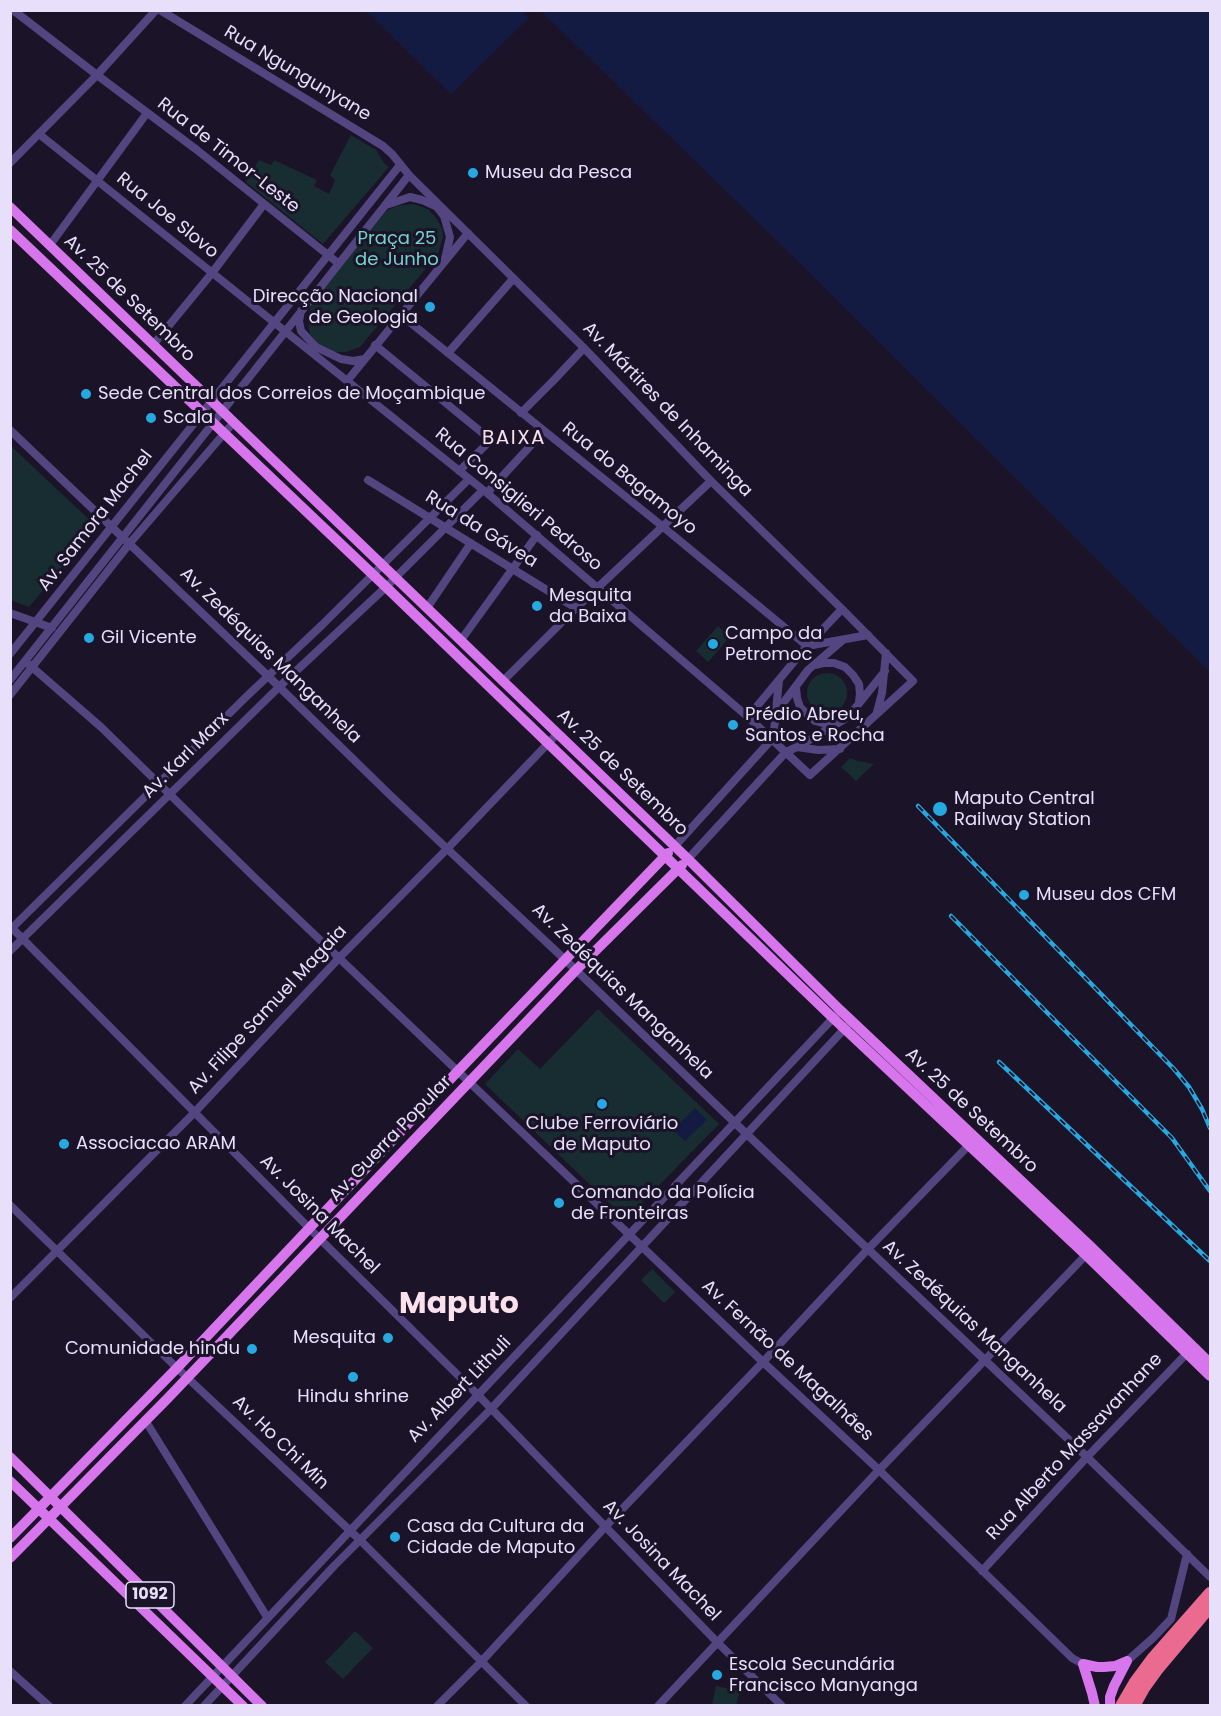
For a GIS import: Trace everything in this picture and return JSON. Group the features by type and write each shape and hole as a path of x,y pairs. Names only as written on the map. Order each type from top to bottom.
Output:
{"highway":[{"path":"1121,1706 1152,1659 1210,1593"},
{"path":"1134,1706 1157,1670 1210,1607"}],"main road":[{"name":"Av. 25 de Setembro","path":"10,207 675,846 837,1014"},
{"name":"Av. 25 de Setembro","path":"10,231 386,587 665,856 1089,1245 1190,1350 1210,1376"},
{"name":"Av. Guerra Popular","path":"10,1538 157,1389 675,846"},
{"name":"Av. Guerra Popular","path":"10,1558 188,1377 318,1238 576,970 688,859"},
{"name":"Av. 25 de Setembro","path":"848,1024 969,1145 1086,1255 1190,1350 1210,1363"},
{"path":"10,1457 61,1506"},
{"path":"10,1481 49,1519"},
{"name":"1092","path":"61,1506 262,1706"},
{"name":"1092","path":"49,1519 243,1706"},
{"path":"1095,1706 1083,1664 1104,1667 1115,1666 1127,1661"},
{"path":"1110,1706 1113,1686 1127,1661"}],"street":[{"name":"Rua de Timor-Leste","path":"13,10 197,150 338,263"},
{"path":"10,163 158,10"},
{"name":"Rua Ngungunyane","path":"158,10 383,146 409,176"},
{"path":"50,245 147,113"},
{"name":"Rua Joe Slovo","path":"39,134 274,322"},
{"name":"Av. Samora Machel","path":"10,654 111,527 208,419 274,322 400,165"},
{"path":"274,322 285,331 347,381 468,233 409,176 285,331"},
{"path":"380,210 387,204 410,197 437,207 444,216 450,237 444,262"},
{"path":"153,345 212,273 264,204"},
{"name":"Av. Mártires de Inhaminga","path":"468,233 584,348 711,481 914,681 876,716"},
{"path":"448,353 513,279"},
{"path":"301,311 299,321 301,331 316,347 341,359 353,361 365,359"},
{"name":"Rua do Bagamoyo","path":"401,315 807,646"},
{"name":"Av. Samora Machel","path":"218,406 285,331"},
{"path":"375,345 491,440 459,471"},
{"path":"521,413 584,348"},
{"name":"Rua Consiglieri Pedroso","path":"347,381 537,535 748,717 810,775 840,749"},
{"path":"124,538 218,406"},
{"name":"Av. Samora Machel","path":"12,674 124,538 234,422"},
{"name":"Av. Zedéquias Manganhela","path":"10,430 447,849 1087,1456 1210,1577"},
{"name":"Av. Karl Marx","path":"10,951 279,687 485,492 544,431"},
{"name":"Av. Karl Marx","path":"11,928 469,479"},
{"name":"Rua da Gávea","path":"368,480 576,608"},
{"path":"503,681 576,608 711,481"},
{"path":"461,640 537,535"},
{"name":"Av. Samora Machel","path":"10,695 29,664 124,538"},
{"path":"427,608 471,543"},
{"path":"748,717 807,646 842,609"},
{"path":"10,614 49,627 29,664 12,674"},
{"path":"807,646 868,635"},
{"path":"774,722 784,702 796,686 814,665 845,638"},
{"path":"840,749 876,716 882,693 886,653"},
{"path":"814,665 834,663 853,675 859,684 858,705"},
{"path":"29,664 101,727 254,877 458,1071"},
{"name":"Av. Guerra Popular","path":"688,859 786,752 845,719 885,671"},
{"path":"772,739 779,680"},
{"path":"796,686 800,706 807,714 815,721 836,724"},
{"name":"Av. Filipe Samuel Magaia","path":"10,1298 194,1113 340,957 558,733"},
{"name":"Av. Guerra Popular","path":"675,846 772,739"},
{"name":"Av. Guerra Popular","path":"797,747 818,750 840,749"},
{"name":"Av. Josina Machel","path":"11,928 309,1229 478,1395 782,1706"},
{"name":"Av. Albert Lithuli","path":"185,1706 837,1014"},
{"name":"Av. Albert Lithuli","path":"204,1706 334,1566 490,1409 848,1024"},
{"name":"Av. Fernão de Magalhães","path":"458,1071 879,1470 1072,1658 1083,1664"},
{"path":"437,1706 969,1145"},
{"name":"Av. Ho Chi Min","path":"10,1205 177,1368 360,1540 526,1706"},
{"path":"658,1706 879,1470 1086,1255"},
{"name":"Rua Alberto Massavanhane","path":"982,1571 1087,1456 1190,1350"},
{"path":"145,1420 267,1617"},
{"path":"1127,1661 1154,1638 1171,1619 1187,1554"},
{"path":"10,1671 49,1706"}],"green space":[{"path":"351,135 376,150 389,167 323,244 246,182 259,160 271,165 274,160 317,180 314,186 329,194 335,180 330,175"},
{"name":"Praça 25 de Junho","path":"413,204 428,209 442,229 443,237 438,254 360,347 346,352 334,352 319,345 310,334 308,322 312,303 386,211 397,206"},
{"path":"11,446 96,526 29,607 11,600"},
{"name":"Campo da Petromoc","path":"718,626 730,637 708,662 696,651"},
{"path":"827,673 841,679 847,693 841,707 827,713 813,707 807,693 813,679"},
{"path":"850,758 874,764 856,781 841,767"},
{"name":"Clube Ferroviário de Maputo","path":"598,1009 719,1124 626,1219 485,1084 518,1049 540,1069"},
{"path":"652,1269 675,1292 664,1303 641,1280"},
{"path":"355,1631 373,1648 343,1679 325,1662"},
{"path":"716,1686 740,1691 736,1705 712,1705"}],"water":[{"path":"521,10 529,18 451,94 366,11"},
{"path":"541,11 1210,11 1210,672 806,269"},
{"path":"695,1108 707,1120 685,1141 673,1130"}],"railway":[{"path":"918,806 1174,1069 1189,1087 1210,1128"},
{"path":"951,916 1172,1138 1210,1191"},
{"path":"999,1062 1210,1261"}],"place":[{"name":"Museu da Pesca","path":"473,173"},
{"name":"Direcção Nacional de Geologia","path":"430,307"},
{"name":"Sede Central dos Correios de Moçambique","path":"86,394"},
{"name":"Scala","path":"151,418"},
{"name":"Mesquita da Baixa","path":"537,606"},
{"name":"Gil Vicente","path":"89,638"},
{"name":"Campo da Petromoc","path":"713,644"},
{"name":"Prédio Abreu, Santos e Rocha","path":"733,725"},
{"name":"Maputo Central Railway Station","path":"940,809"},
{"name":"Museu dos CFM","path":"1024,895"},
{"name":"Clube Ferroviário de Maputo","path":"602,1104"},
{"name":"Associacao ARAM","path":"64,1144"},
{"name":"Comando da Polícia de Fronteiras","path":"559,1203"},
{"name":"Mesquita","path":"388,1338"},
{"name":"Comunidade hindu","path":"252,1349"},
{"name":"Hindu shrine","path":"353,1377"},
{"name":"Casa da Cultura da Cidade de Maputo","path":"395,1537"},
{"name":"Escola Secundária Francisco Manyanga","path":"717,1675"}],"district":[{"name":"BAIXA","path":"514,439"},
{"name":"Maputo","path":"459,1305"}]}
